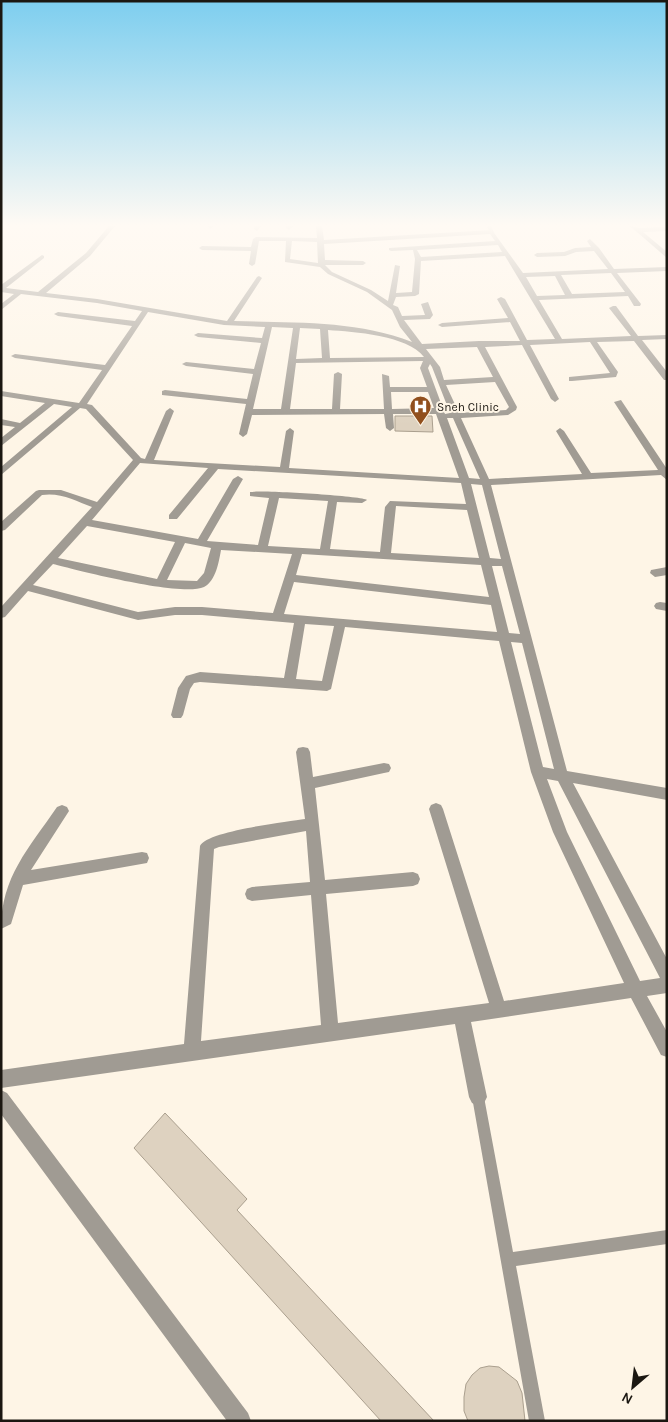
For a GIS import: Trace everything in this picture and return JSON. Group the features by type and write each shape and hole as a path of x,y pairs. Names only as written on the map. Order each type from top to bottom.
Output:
{"street":[{"path":"1,308 20,292"},
{"path":"23,292 229,323 324,326 387,335 418,347 479,343 663,337 667,347"},
{"path":"229,323 249,292"},
{"path":"371,292 391,306 428,359"},
{"path":"391,306 393,295 416,294 416,292"},
{"path":"531,292 560,340"},
{"path":"568,292 570,296"},
{"path":"534,298 630,294 637,304"},
{"path":"501,299 555,400"},
{"path":"400,318 428,317 425,304"},
{"path":"613,308 667,378"},
{"path":"1,472 81,405 146,310"},
{"path":"58,314 137,324"},
{"path":"442,325 512,320"},
{"path":"243,434 269,325"},
{"path":"285,412 297,325"},
{"path":"324,326 326,361"},
{"path":"198,335 265,341"},
{"path":"572,379 613,375 614,372 591,339"},
{"path":"247,412 387,411 455,416 508,412 513,407 479,343"},
{"path":"15,356 107,368"},
{"path":"292,361 428,359"},
{"path":"428,359 424,368 455,416 486,482 562,776 667,976"},
{"path":"186,364 257,372"},
{"path":"336,412 338,374"},
{"path":"385,376 390,428"},
{"path":"386,390 498,379"},
{"path":"436,386 441,414 465,480 538,772 560,832 636,991 667,1050"},
{"path":"1,393 81,405 94,411 143,461 486,482 666,474"},
{"path":"165,393 250,402"},
{"path":"1,442 52,401"},
{"path":"618,402 666,474"},
{"path":"1,614 99,506 143,461 170,411"},
{"path":"1,422 22,426"},
{"path":"560,430 588,476"},
{"path":"284,469 290,432"},
{"path":"173,517 216,465"},
{"path":"200,544 238,479"},
{"path":"1,528 39,493 46,490 99,506"},
{"path":"253,494 362,500"},
{"path":"262,549 275,495"},
{"path":"324,553 333,498"},
{"path":"385,557 390,507 393,503 472,507"},
{"path":"85,522 181,541 217,546 508,563"},
{"path":"161,582 181,541"},
{"path":"50,560 161,582 195,585 206,579 217,546"},
{"path":"277,618 298,551"},
{"path":"655,573 667,571"},
{"path":"290,578 496,602"},
{"path":"26,587 138,616 175,611 528,639"},
{"path":"289,683 300,620"},
{"path":"177,715 184,688 190,679 200,677 327,686 340,623"},
{"path":"303,752 312,824 330,1032"},
{"path":"308,784 384,768"},
{"path":"538,772 667,794"},
{"path":"436,809 499,1010"},
{"path":"1,922 6,919 17,878 62,811"},
{"path":"192,1051 207,846 216,841 312,824"},
{"path":"17,878 142,858"},
{"path":"252,894 412,879"},
{"path":"1,1079 192,1051 636,991 667,985"},
{"path":"462,1015 478,1097"},
{"path":"1,1099 240,1421"}],"lane":[{"path":"478,1097 537,1421"},
{"path":"508,1260 667,1237"}],"building":[{"path":"395,416 432,416 433,432 395,431"},
{"path":"165,1113 247,1199 237,1210 434,1421 381,1421 134,1148"},
{"path":"489,1366 499,1367 517,1381 522,1393 525,1421 468,1421 464,1411 466,1384 480,1368"}],"place":[{"name":"Sneh Clinic","path":"421,426"}]}
